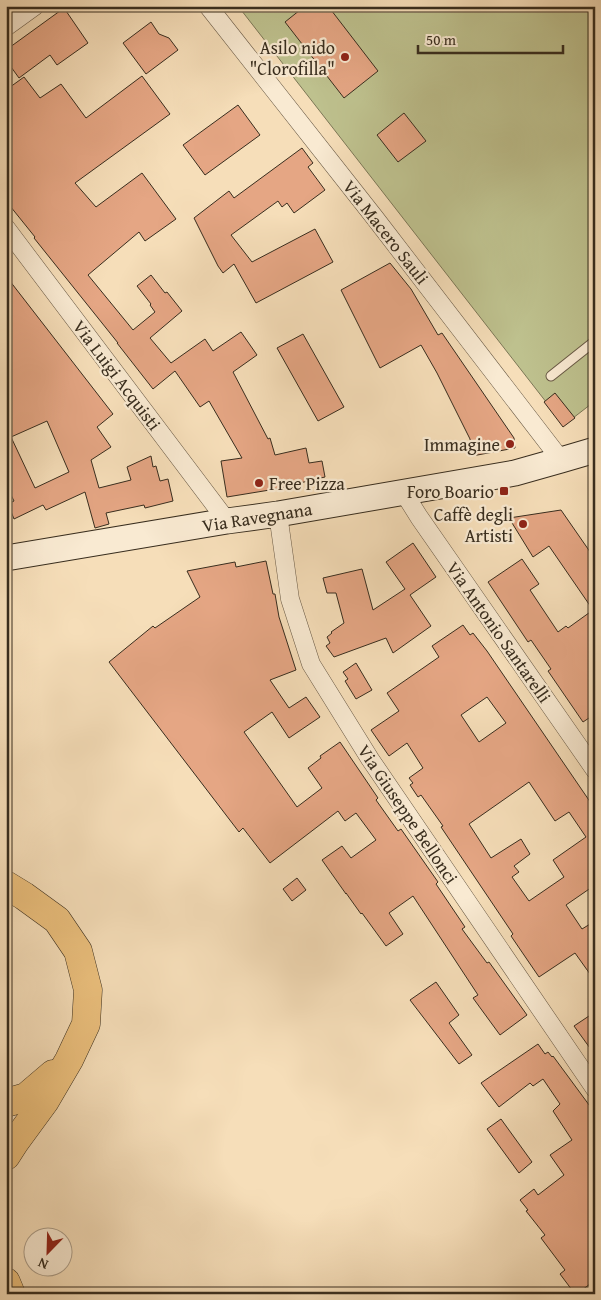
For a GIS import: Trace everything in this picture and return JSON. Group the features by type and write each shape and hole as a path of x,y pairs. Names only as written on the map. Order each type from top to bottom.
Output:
{"highway":[{"path":"6,885 57,920 78,951 88,990 86,1024 69,1060 45,1101 6,1156"},
{"path":"6,1103 26,1097 69,1060"},
{"path":"6,1282 11,1294"}],"main road":[{"name":"Via Ravegnana","path":"6,558 515,473 595,450"}],"street":[{"path":"6,27 34,6"},
{"name":"Via Macero Sauli","path":"208,6 375,218 561,460"},
{"name":"Via Luigi Acquisti","path":"6,228 227,521"},
{"name":"Via Antonio Santarelli","path":"404,493 595,770"},
{"name":"Via Giuseppe Bellonci","path":"278,514 290,599 311,664 370,759 595,1089"}],"lane":[{"path":"550,376 595,341"}],"green space":[{"path":"238,6 595,6 595,401 564,425"}],"building":[{"path":"305,6 328,6 378,71 344,98 285,22"},
{"path":"64,8 88,43 57,65 50,55 19,78 6,60 6,50"},
{"path":"151,22 159,34 169,38 178,50 146,74 123,43"},
{"path":"142,76 170,114 75,183 96,207 142,173 176,219 145,241 139,232 88,275 133,330 155,312 137,286 151,275 182,311 150,338 171,363 205,339 213,351 241,332 257,355 233,372 268,439 270,438 275,455 306,448 309,463 322,461 325,477 288,487 227,497 221,461 242,458 209,401 200,407 175,371 153,389 6,201 6,90 24,77 40,98 61,84 86,118"},
{"path":"238,105 260,135 205,175 183,145"},
{"path":"404,113 426,141 398,162 377,135"},
{"path":"302,148 313,163 308,167 325,190 294,213 287,203 282,207 278,201 231,235 252,262 315,229 333,262 256,303 234,264 223,273 194,218 229,191 234,198"},
{"path":"390,263 411,289 438,335 442,333 514,438 515,448 472,456 470,439 421,345 380,368 341,290"},
{"path":"6,276 113,414 97,427 111,447 91,460 99,488 131,480 127,467 151,456 153,467 156,466 160,481 168,479 173,501 145,508 144,505 106,513 109,524 95,528 85,492 46,510 43,505 14,519 8,504 14,501 6,485","holes":["47,421 69,472 35,488 11,437"]},
{"path":"303,334 344,407 318,421 277,348"},
{"path":"555,393 575,418 563,427 544,402"},
{"path":"561,510 595,559 595,714 583,722 548,671 551,669 531,640 528,642 488,582 522,559 539,584 530,590 558,632 566,626 568,628 593,610 549,546 533,557 509,518"},
{"path":"413,543 436,577 410,595 431,626 393,653 386,638 334,657 326,646 330,643 327,637 344,623 336,593 327,593 323,578 362,569 373,610 405,589 386,562"},
{"path":"266,561 279,617 296,670 270,680 289,708 306,697 320,717 289,738 272,712 244,732 297,807 322,788 308,768 321,758 320,756 340,742 378,798 376,800 398,831 401,829 438,882 436,884 465,927 462,929 487,963 489,962 527,1015 500,1035 473,998 478,995 413,896 389,913 403,934 386,946 322,860 342,846 351,858 376,840 356,813 345,821 338,811 270,863 243,828 239,832 109,662 153,626 155,628 200,597 187,571 235,562 236,567"},
{"path":"463,625 470,635 473,633 595,809 595,885 566,905 582,929 595,921 595,981 575,953 539,977 511,936 513,934 441,827 443,826 421,795 418,797 410,785 413,783 409,778 423,768 407,743 389,756 371,730 399,711 387,693 439,657 432,646","holes":["487,697 506,723 479,742 461,715","529,782 555,821 569,812 586,837 553,860 564,877 529,901 512,877 519,872 514,866 530,854 521,839 491,858 469,824"]},
{"path":"356,663 372,690 356,699 345,681 348,679 343,672"},
{"path":"297,878 306,890 292,901 283,889"},
{"path":"436,982 459,1015 449,1023 472,1055 459,1064 410,1000"},
{"path":"595,1012 595,1055 574,1026"},
{"path":"538,1044 545,1054 548,1052 553,1056 595,1113 595,1280 577,1294 575,1294 560,1274 565,1270 541,1238 545,1235 526,1211 528,1210 520,1200 534,1189 538,1195 564,1175 550,1155 572,1140 553,1111 560,1104 543,1079 533,1086 530,1083 499,1107 481,1083"},
{"path":"501,1119 532,1162 519,1173 487,1129"}],"place":[{"name":"Asilo nido \"Clorofilla\"","path":"345,57"},
{"name":"Immagine","path":"510,444"},
{"name":"Free Pizza","path":"259,483"},
{"name":"Foro Boario","path":"504,491"},
{"name":"Caffè degli Artisti","path":"523,524"}]}
